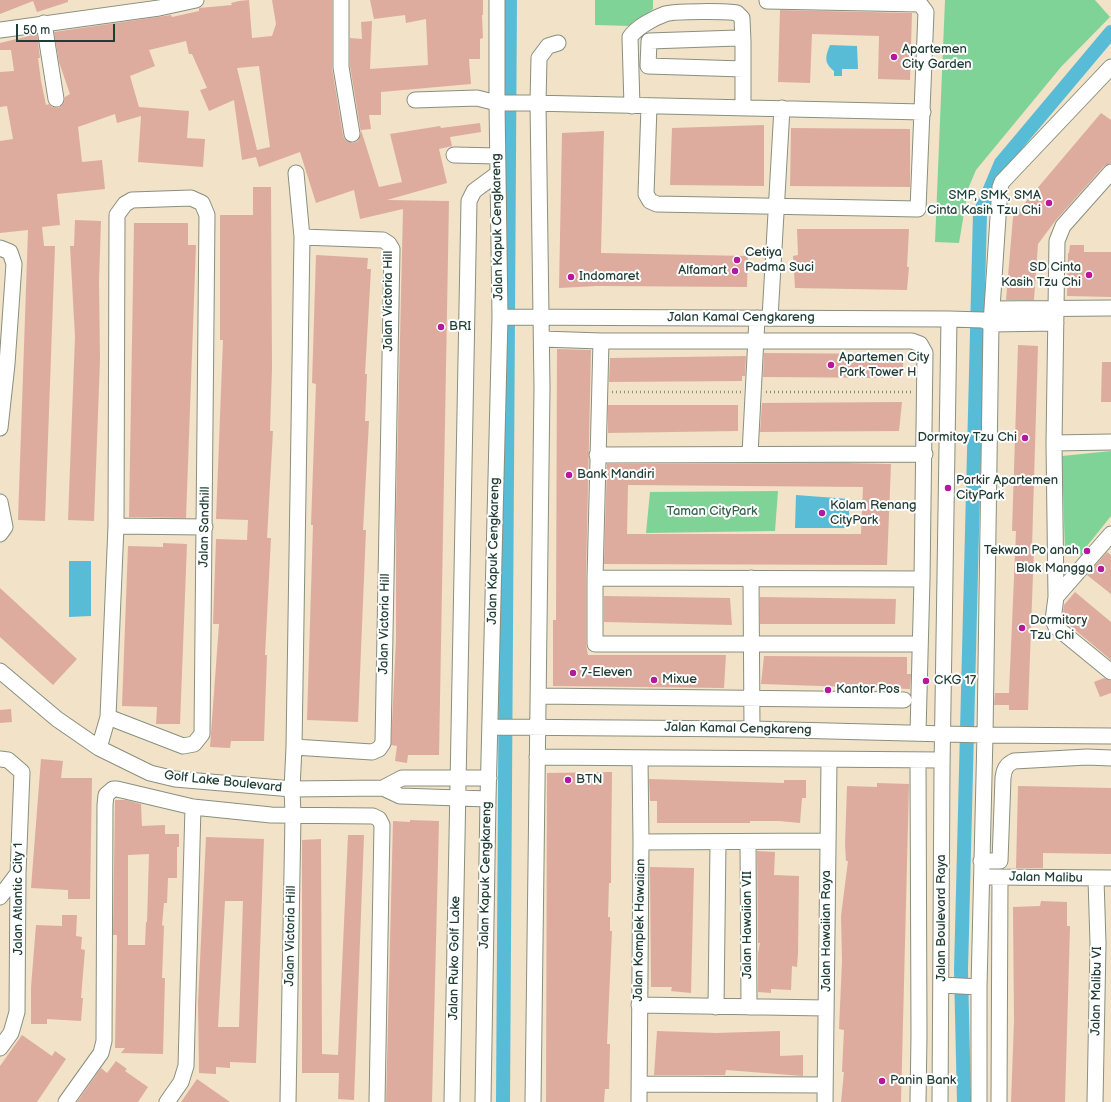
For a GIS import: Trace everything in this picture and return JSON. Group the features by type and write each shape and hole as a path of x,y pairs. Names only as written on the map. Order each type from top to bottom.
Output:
{"street":[{"path":"0,30 158,4 196,0"},
{"path":"341,0 340,67 352,134"},
{"name":"Jalan Kapuk Cengkareng","path":"483,1102 488,799 493,728 501,317 497,156 499,103 498,0"},
{"path":"649,106 646,194 650,201 657,204 918,209 926,12 920,4 768,1"},
{"path":"632,106 630,37 634,31 666,13 732,12 737,13 742,18 743,107"},
{"path":"44,23 56,99"},
{"path":"743,42 738,38 654,39 649,41 647,52 648,66 653,68 743,69"},
{"path":"533,1102 542,340 530,103 539,58 548,46 558,43"},
{"path":"979,1102 976,987 983,797 980,735 986,318 1001,185 1111,67"},
{"path":"415,100 477,98 499,103 923,112"},
{"path":"750,454 755,342 764,318 777,207 782,108"},
{"path":"454,155 497,156"},
{"path":"1111,172 1063,226 1057,241 1054,443 1056,597 1053,620 1054,625 1111,672"},
{"path":"296,174 302,237"},
{"name":"Jalan Ruko Golf Lake","path":"452,1102 469,201 474,191 498,174"},
{"name":"Jalan Sandhill","path":"108,717 183,746 194,744 202,734 207,215 202,203 191,198 132,200 125,204 118,216 116,526"},
{"name":"Jalan Victoria Hill","path":"287,1100 302,237 383,240 389,244 392,249 383,743 379,750 372,752 294,747"},
{"path":"0,248 10,252 14,264 8,364 0,428"},
{"name":"Jalan Kamal Cengkareng","path":"501,317 954,319 1056,316 1111,308"},
{"name":"Jalan Boulevard Raya","path":"940,1102 941,1032 944,986 942,760 948,733 954,319"},
{"path":"542,340 755,342 912,341 920,344 925,352 925,454 918,732"},
{"path":"601,341 595,578 595,644 920,644"},
{"path":"1054,443 1111,442"},
{"path":"598,454 925,454"},
{"path":"0,502 2,530"},
{"path":"99,748 108,717 116,526 205,526"},
{"path":"1056,597 1111,534"},
{"path":"595,578 922,579"},
{"path":"751,578 752,729"},
{"name":"Golf Lake Boulevard","path":"0,671 57,719 99,748 150,772 175,779 292,789 383,788 400,796 488,799"},
{"path":"538,696 904,700"},
{"name":"Jalan Kamal Cengkareng","path":"493,728 752,729 918,732 980,735 1111,736"},
{"path":"1087,735 1087,756"},
{"path":"981,861 1000,861 1004,770 1008,763 1014,760 1087,756 1111,758"},
{"path":"537,758 829,761 942,760"},
{"name":"Jalan Atlantic City 1","path":"0,759 8,760 22,772 18,873 17,1012 11,1033 0,1048"},
{"name":"Jalan Komplek Hawaiian","path":"639,1102 641,842 640,759"},
{"path":"918,760 918,1102"},
{"name":"Jalan Hawaiian Raya","path":"824,1102 829,761"},
{"name":"Golf Lake Boulevard","path":"383,788 402,778 489,778"},
{"path":"66,1102 101,1053 104,1041 106,794 113,789 117,789 193,808 293,815 373,816 379,819 382,825 377,1102"},
{"path":"983,797 1002,797"},
{"path":"167,1102 181,1082 186,1066 193,808"},
{"path":"641,842 718,843 828,841"},
{"name":"Jalan Hawaiian VII","path":"748,842 749,1007"},
{"path":"716,1007 718,843"},
{"path":"0,896 18,873"},
{"name":"Jalan Malibu","path":"981,877 1044,879 1111,878"},
{"path":"1000,878 1000,1102"},
{"name":"Jalan Malibu VI","path":"1095,1102 1098,943 1096,879"},
{"path":"1098,943 1111,953"},
{"path":"944,986 976,987"},
{"path":"639,1005 826,1008"},
{"path":"919,1035 941,1032"},
{"path":"639,1084 824,1085"}],"green space":[{"path":"595,0 653,0 653,9 631,26 595,25"},
{"path":"945,0 1095,0 1110,17 1061,67 976,170 968,189 959,243 935,242"},
{"path":"1111,451 1111,516 1083,551 1082,555 1065,552 1062,456"},
{"name":"Taman CityPark","path":"778,491 775,531 646,533 650,492"}],"water":[{"path":"830,45 857,46 858,69 842,69 842,76 834,76 834,71 828,65 826,60"},
{"name":"Kolam Renang CityPark","path":"796,495 849,499 849,528 795,528"},
{"path":"69,561 91,561 91,616 69,617"}],"building":[{"path":"0,0 68,0 68,2 37,12 33,1 0,14"},
{"path":"249,0 252,38 272,36 276,24 272,0 332,0 332,68 343,135 345,140 353,143 358,141 361,133 350,66 350,38 362,39 361,22 372,21 370,69 428,65 426,19 406,23 405,15 374,19 370,0 483,0 483,38 480,39 480,59 469,59 471,84 381,92 381,115 369,115 371,129 361,130 379,187 402,182 390,134 440,126 441,128 480,123 481,132 450,137 452,146 439,149 447,183 387,200 449,201 439,755 408,755 407,763 395,761 397,746 391,745 396,639 396,511 403,209 360,219 354,190 316,203 300,152 259,167 256,157 242,160 234,100 209,111 200,90 207,88 192,54 189,54 186,41 149,50 155,66 130,76 139,107 189,111 187,138 205,139 203,167 138,162 141,116 117,123 115,114 78,127 82,162 102,160 105,189 57,194 60,225 42,227 44,246 55,246 45,521 18,520 28,230 0,233 0,141 13,139 7,106 0,107 0,72 14,71 11,50 0,50 0,43 37,34 40,58 38,58 46,105 49,104 52,107 58,108 64,103 65,97 70,94 59,62 54,32 171,15 172,17 199,11 199,8 232,5 231,3","holes":["259,66 270,147 257,150 237,68"]},
{"name":"Apartemen City Garden","path":"780,10 912,13 910,80 878,79 879,36 812,34 810,83 778,82"},
{"name":"SMP, SMK, SMA Cinta Kasih Tzu Chi","path":"1101,113 1111,120 1111,163 1104,166 1056,220 1038,244 1034,300 1006,300 1013,217"},
{"path":"764,125 764,186 670,185 672,128"},
{"path":"791,128 910,129 910,187 790,186"},
{"path":"604,131 601,253 748,256 747,287 597,286 559,288 562,133"},
{"path":"253,187 271,187 272,368 270,431 273,431 267,538 271,538 265,655 267,655 264,741 231,741 230,748 210,747 219,624 213,624 216,539 247,540 248,520 216,519 223,340 220,340 220,215 253,215"},
{"path":"75,220 101,221 99,281 100,360 94,521 68,520 75,337 70,246 74,246"},
{"path":"134,223 188,223 188,245 196,245 186,518 129,517"},
{"path":"797,229 909,229 907,267 909,267 907,290 795,288 793,256 798,255"},
{"name":"SD Cinta Kasih Tzu Chi","path":"1070,245 1084,245 1084,252 1111,252 1111,297 1067,296 1068,253"},
{"path":"316,255 368,258 367,269 371,269 365,374 367,374 365,421 369,421 363,530 366,530 358,722 307,720 313,525 311,525 316,384 312,383"},
{"path":"1018,345 1038,346 1032,547 1034,547 1028,710 1009,710 1009,705 994,705 995,693 1009,693 1016,531 1012,531"},
{"path":"557,349 591,350 586,578 586,644 588,655 726,655 724,688 553,686 553,620 556,620"},
{"name":"Apartemen City Park Tower H","path":"764,353 904,354 902,378 763,377"},
{"path":"746,356 745,376 742,376 742,381 609,382 610,358"},
{"path":"1102,362 1111,362 1111,402 1101,402"},
{"path":"902,402 899,431 760,432 762,403"},
{"path":"608,405 738,405 738,431 608,433"},
{"path":"607,464 891,464 887,565 604,564","holes":["628,485 863,487 861,534 627,534"]},
{"path":"163,543 187,544 180,724 156,724 157,707 122,706 128,546 163,547"},
{"name":"Blok Mangga","path":"1107,552 1111,555 1111,594 1087,575"},
{"path":"0,588 77,659 53,685 0,637"},
{"path":"1075,592 1111,622 1111,660 1062,619 1064,605"},
{"path":"604,596 730,598 732,625 604,622"},
{"path":"760,597 896,599 895,624 760,624"},
{"path":"764,656 907,657 907,674 911,674 910,689 761,684"},
{"path":"1104,678 1111,681 1111,693 1100,697 1094,682"},
{"path":"11,709 12,722 0,723 0,710"},
{"path":"41,759 63,761 61,778 92,778 90,899 68,899 68,890 31,888"},
{"path":"612,772 611,883 609,883 608,917 610,917 610,931 612,931 607,1044 610,1044 609,1089 605,1089 604,1102 546,1102 547,773"},
{"path":"649,779 784,783 784,780 806,780 806,798 802,798 800,823 750,821 750,823 657,823 657,801 650,801"},
{"path":"877,783 909,784 901,1102 841,1102 844,1072 842,1072 844,1030 839,1029 842,961 841,916 848,861 846,861 845,845 847,786 877,787"},
{"path":"1018,786 1111,788 1111,854 1043,853 1043,868 1016,868"},
{"path":"115,800 126,800 141,804 142,826 165,825 165,834 179,834 179,847 177,847 177,878 168,878 167,903 164,903 162,925 164,926 162,978 165,978 163,1054 121,1053 125,1048 115,1048 117,935 113,935","holes":["149,854 145,945 128,945 128,855"]},
{"path":"410,820 439,821 432,1102 386,1102 393,821 410,822"},
{"path":"348,835 364,835 354,1100 338,1099 339,1073 302,1073 302,840 321,839 322,1054 338,1055"},
{"path":"206,837 264,839 256,1063 230,1062 230,1068 216,1067 216,1074 199,1073 198,1002","holes":["225,901 243,901 239,1027 218,1027"]},
{"path":"757,851 775,852 774,875 799,876 798,953 797,967 792,966 791,990 771,989 771,993 758,992 758,953 760,943 758,943"},
{"path":"650,867 694,868 691,993 671,991 672,987 651,987"},
{"path":"1041,901 1067,902 1067,926 1070,926 1065,1102 1011,1102 1014,1021 1013,907 1040,906"},
{"path":"62,915 77,915 76,936 82,937 81,949 85,950 81,998 83,998 81,1021 47,1019 47,1024 31,1024 31,987 36,925 62,926"},
{"path":"657,1031 716,1033 780,1031 780,1056 803,1055 803,1076 726,1070 725,1075 654,1075"},
{"path":"22,1035 52,1056 55,1051 66,1059 37,1102 0,1102 0,1066"},
{"path":"116,1061 127,1069 125,1071 148,1087 138,1102 77,1102 101,1068 107,1073"},
{"path":"197,1079 230,1102 181,1102"}],"waterway":[{"path":"503,1102 510,0"},
{"path":"964,1102 961,970 980,213 1001,163 1111,32"}],"place":[{"name":"Apartemen City Garden","path":"894,57"},
{"name":"SMP, SMK, SMA Cinta Kasih Tzu Chi","path":"1049,203"},
{"name":"Cetiya Padma Suci","path":"737,260"},
{"name":"Alfamart","path":"735,271"},
{"name":"SD Cinta Kasih Tzu Chi","path":"1089,275"},
{"name":"Indomaret","path":"571,277"},
{"name":"BRI","path":"441,327"},
{"name":"Apartemen City Park Tower H","path":"831,365"},
{"name":"Dormitoy Tzu Chi","path":"1025,438"},
{"name":"Bank Mandiri","path":"569,475"},
{"name":"Parkir Apartemen CityPark","path":"948,488"},
{"name":"Kolam Renang CityPark","path":"822,513"},
{"name":"Tekwan Po anah","path":"1087,551"},
{"name":"Blok Mangga","path":"1101,569"},
{"name":"Dormitory Tzu Chi","path":"1022,628"},
{"name":"7-Eleven","path":"573,673"},
{"name":"Mixue","path":"654,680"},
{"name":"CKG 17","path":"926,681"},
{"name":"Kantor Pos","path":"828,690"},
{"name":"BTN","path":"568,780"},
{"name":"Panin Bank","path":"882,1081"}]}
